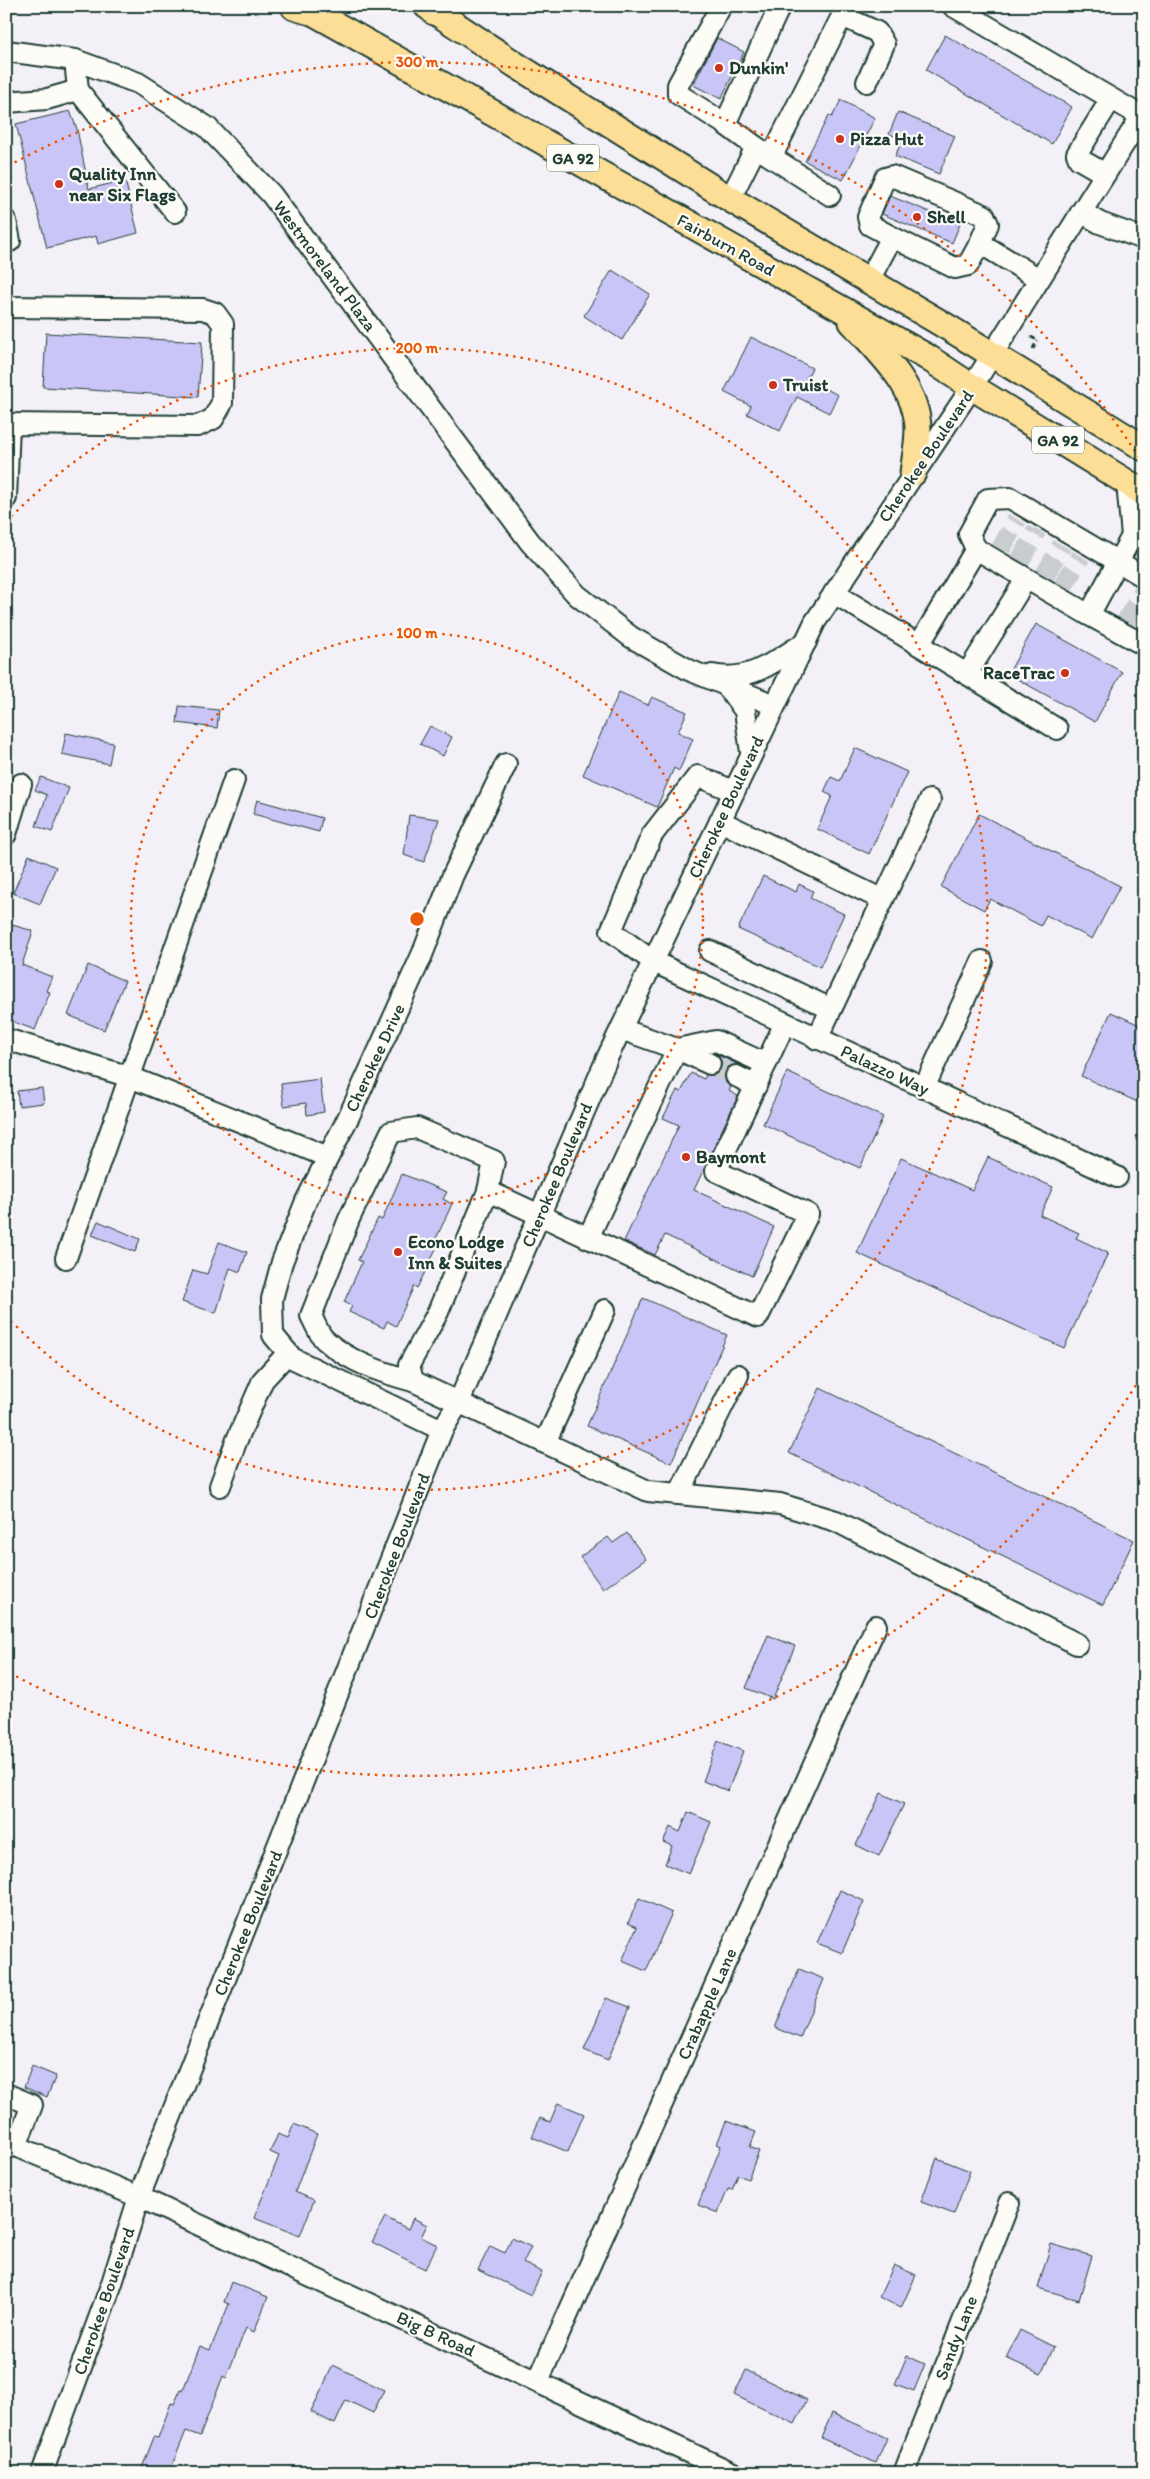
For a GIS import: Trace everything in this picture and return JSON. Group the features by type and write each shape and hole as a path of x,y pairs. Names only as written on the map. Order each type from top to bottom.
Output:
{"main road":[{"name":"Fairburn Road","path":"302,8 927,356 972,387 1135,488"},
{"name":"GA 92","path":"431,8 516,65 730,199 869,280 1144,448"},
{"path":"839,308 897,375 913,401 918,427 913,473"}],"street":[{"path":"721,6 678,86 678,94 830,195"},
{"path":"725,124 780,6"},
{"path":"953,6 1111,99 1142,114"},
{"path":"730,199 764,152 835,11 877,32 884,44 867,82"},
{"name":"Westmoreland Plaza","path":"6,51 75,60 138,83 206,127 271,194 536,549 577,595 631,637 689,670 774,705"},
{"path":"75,60 78,90 175,212"},
{"path":"6,102 47,99 78,90"},
{"path":"1105,174 1080,159 1077,154 1111,99"},
{"name":"Cherokee Boulevard","path":"42,2473 109,2292 139,2197 442,1430 459,1402 621,1029 751,752 806,642 834,593 972,387 1142,114"},
{"path":"892,176 984,215 988,224 968,265 955,268 892,237 870,225 868,217 885,178 892,176"},
{"path":"1081,212 1100,223 1144,239"},
{"path":"6,221 10,241"},
{"path":"869,280 892,237"},
{"path":"980,243 1039,279"},
{"path":"6,307 203,309 216,313 223,324 222,403 213,419 198,426 8,424 6,498"},
{"path":"1089,614 1119,562 1138,534 1135,488"},
{"path":"1143,586 1119,562 1085,550 1021,513 1010,498 988,499 969,534 976,549 998,555 1060,591 1089,614 1123,627 1144,645"},
{"path":"919,645 976,549"},
{"path":"967,674 1029,574"},
{"path":"834,593 1057,729"},
{"name":"Westmoreland Plaza","path":"689,670 724,677 752,674 806,642"},
{"path":"726,685 744,711 751,752"},
{"name":"Cherokee Drive","path":"442,1430 292,1358 273,1336 272,1299 282,1262 295,1228 419,963 454,875 506,764"},
{"name":"Palazzo Way","path":"733,792 698,776 652,835 611,931 654,962 1117,1177"},
{"path":"66,1258 234,780"},
{"path":"6,834 21,784"},
{"path":"817,1039 930,800"},
{"path":"720,820 883,900"},
{"path":"710,951 831,1009"},
{"path":"924,1088 982,961"},
{"path":"488,1191 758,1317 808,1214 716,1171 785,1023"},
{"path":"621,1029 677,1049 710,1064"},
{"path":"6,1039 130,1077 328,1157"},
{"path":"677,1049 716,1041 766,1064"},
{"path":"588,1238 677,1049"},
{"path":"736,1076 756,1086"},
{"path":"414,1381 409,1365 438,1312 488,1191 494,1161 417,1128 391,1132 349,1219 311,1316 323,1339 360,1362 384,1373 414,1381 648,1492 780,1504 836,1521 1077,1644"},
{"path":"545,1443 605,1310"},
{"path":"220,1486 236,1442 263,1380 288,1353"},
{"path":"680,1494 738,1375"},
{"name":"Crabapple Lane","path":"538,2382 876,1626"},
{"path":"6,2094 32,2106 11,2144"},
{"name":"Big B Road","path":"11,2144 139,2197 733,2473"},
{"name":"Sandy Lane","path":"904,2473 1009,2203"}],"path":[{"path":"1031,337 1038,340 1033,349"}],"building":[{"path":"945,35 1072,107 1052,144 926,70"},
{"name":"Dunkin'","path":"717,38 744,52 721,99 693,85"},
{"name":"Pizza Hut","path":"841,100 875,118 843,180 805,161 829,115 832,117"},
{"name":"Quality Inn near Six Flags","path":"70,111 77,129 89,189 125,180 138,233 98,244 96,236 47,248 16,124"},
{"path":"898,112 955,136 939,174 895,156 903,139 889,134"},
{"path":"890,196 960,224 952,243 882,214"},
{"path":"612,270 650,294 622,340 584,316"},
{"path":"46,333 202,342 198,397 43,387"},
{"name":"Truist","path":"751,337 812,368 806,379 838,395 829,413 797,397 780,431 747,414 751,406 724,392"},
{"name":"RaceTrac","path":"1036,624 1122,672 1095,722 1008,674"},
{"path":"619,692 648,705 652,697 687,712 678,732 693,739 679,771 674,768 657,807 583,775"},
{"path":"179,706 219,710 217,728 177,723"},
{"path":"430,726 452,737 443,756 420,744"},
{"path":"66,733 113,743 109,764 62,754"},
{"path":"855,748 907,772 869,854 817,829 832,796 824,792 831,777 840,781"},
{"path":"41,777 69,788 52,832 36,826 47,795 35,790"},
{"path":"257,800 322,818 319,832 253,814"},
{"path":"979,814 1120,886 1092,939 1046,915 1041,926 990,899 984,910 941,887"},
{"path":"409,815 439,819 424,862 404,855"},
{"path":"29,855 56,867 40,904 13,893"},
{"path":"763,876 796,892 799,884 813,891 810,898 844,914 820,967 738,929"},
{"path":"6,923 33,931 22,965 52,977 46,991 50,992 35,1030 6,1019"},
{"path":"88,965 125,981 104,1030 68,1015"},
{"path":"1111,1012 1144,1027 1144,1105 1081,1076"},
{"name":"Baymont","path":"716,1054 739,1065 729,1066 724,1076 726,1083 731,1087 729,1091 738,1096 694,1190 774,1227 752,1276 665,1235 655,1255 624,1241 679,1125 663,1118 677,1090 681,1092 691,1073 704,1079 706,1075 717,1073 722,1063"},
{"path":"787,1072 883,1117 860,1168 763,1124"},
{"path":"320,1079 324,1112 307,1115 306,1103 284,1106 281,1084"},
{"path":"42,1088 44,1103 19,1106 17,1091"},
{"path":"988,1157 1053,1187 1040,1215 1079,1233 1076,1238 1108,1253 1064,1348 857,1253 901,1158 972,1190"},
{"name":"Econo Lodge Inn & Suites","path":"402,1174 447,1192 443,1199 452,1204 434,1243 438,1244 417,1288 414,1286 396,1326 387,1321 384,1328 349,1312 352,1306 344,1302 362,1262 358,1260 378,1218 382,1220"},
{"path":"98,1221 140,1239 135,1252 92,1235"},
{"path":"219,1242 247,1252 240,1272 230,1268 216,1313 182,1302 193,1270 207,1274"},
{"path":"643,1298 727,1335 671,1463 587,1426"},
{"path":"820,1388 1134,1540 1103,1605 789,1453"},
{"path":"627,1533 646,1559 603,1589 580,1557 608,1537 613,1543"},
{"path":"768,1635 795,1646 773,1699 746,1688"},
{"path":"718,1741 743,1751 728,1791 703,1781"},
{"path":"881,1793 904,1804 879,1856 856,1845"},
{"path":"688,1812 711,1822 689,1874 665,1864 672,1846 663,1842 670,1827 680,1832"},
{"path":"840,1890 864,1901 842,1953 817,1943"},
{"path":"639,1898 672,1913 646,1971 622,1961 637,1927 628,1923"},
{"path":"799,1969 824,1979 800,2038 775,2028"},
{"path":"606,1998 630,2007 608,2060 584,2050"},
{"path":"32,2066 56,2076 47,2097 24,2087"},
{"path":"558,2103 584,2114 568,2152 532,2137 540,2118 550,2122"},
{"path":"726,2121 756,2132 750,2147 759,2151 748,2179 738,2175 732,2190 728,2189 718,2213 698,2205 721,2146 717,2144"},
{"path":"294,2124 317,2134 295,2192 314,2200 300,2236 254,2218 279,2156 270,2152 278,2134 288,2138"},
{"path":"937,2158 970,2171 954,2214 921,2202"},
{"path":"385,2217 408,2229 413,2218 427,2225 421,2237 437,2245 425,2269 372,2242"},
{"path":"512,2238 531,2247 523,2263 542,2272 531,2295 478,2270 490,2246 505,2253"},
{"path":"1051,2244 1092,2256 1079,2300 1038,2288"},
{"path":"894,2265 916,2275 901,2308 879,2297"},
{"path":"231,2282 268,2297 254,2332 246,2328 226,2378 223,2376 200,2436 186,2431 169,2473 140,2473 154,2437 158,2438 171,2403 174,2404 181,2389 183,2390 200,2346 210,2350 229,2304 224,2302"},
{"path":"1020,2330 1054,2347 1041,2374 1006,2358"},
{"path":"907,2356 925,2364 914,2391 895,2384"},
{"path":"333,2365 384,2390 373,2413 346,2400 335,2424 311,2412"},
{"path":"746,2370 807,2400 795,2424 734,2395"},
{"path":"832,2413 887,2438 876,2463 821,2438"}],"tunnel":[{"path":"1001,549 1017,519"},
{"path":"1020,561 1037,530"},
{"path":"1045,575 1062,545"},
{"path":"1063,586 1081,556"},
{"path":"1126,622 1143,592"},
{"path":"710,1064 736,1076"}],"place":[{"name":"Dunkin'","path":"719,68"},
{"name":"Pizza Hut","path":"840,139"},
{"name":"Quality Inn near Six Flags","path":"59,184"},
{"name":"Shell","path":"917,217"},
{"name":"Truist","path":"773,385"},
{"name":"RaceTrac","path":"1065,673"},
{"name":"Baymont","path":"686,1157"},
{"name":"Econo Lodge Inn & Suites","path":"398,1252"}]}
